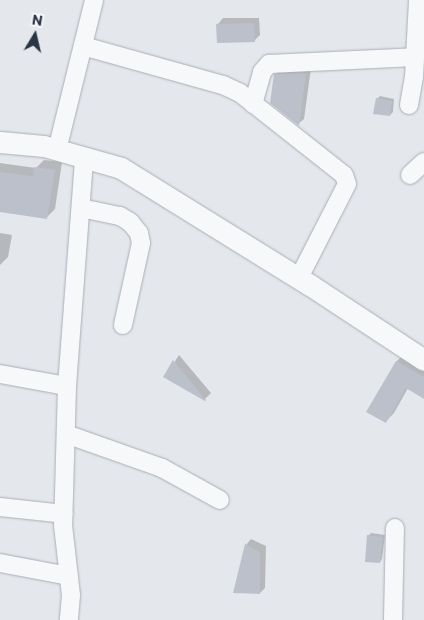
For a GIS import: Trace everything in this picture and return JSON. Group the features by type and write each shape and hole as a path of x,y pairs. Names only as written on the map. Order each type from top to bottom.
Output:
{"street":[{"path":"57,150 94,0"},
{"path":"409,105 415,57 418,0"},
{"path":"83,46 223,85 252,104 347,179 347,184 299,278"},
{"path":"252,104 262,72 269,64 415,57"},
{"path":"0,142 44,146 121,168 299,278 424,360"},
{"path":"69,620 71,595 62,525 64,514 67,386 84,158"},
{"path":"410,175 424,162"},
{"path":"81,208 120,216 130,222 139,233 141,243 122,325"},
{"path":"0,374 67,386"},
{"path":"66,434 162,468 220,500"},
{"path":"0,507 64,514"},
{"path":"393,620 395,528"},
{"path":"0,563 69,576"}],"building":[{"path":"254,23 255,42 217,43 216,24"},
{"path":"306,73 299,126 270,103 274,74"},
{"path":"376,98 392,101 390,116 373,114"},
{"path":"34,167 55,170 47,219 0,212 0,172 33,176"},
{"path":"173,360 206,400 205,401 163,377"},
{"path":"396,361 424,377 424,399 406,388 386,423 366,412"},
{"path":"367,535 383,537 380,563 365,562"},
{"path":"245,544 260,552 260,594 233,593"}]}
